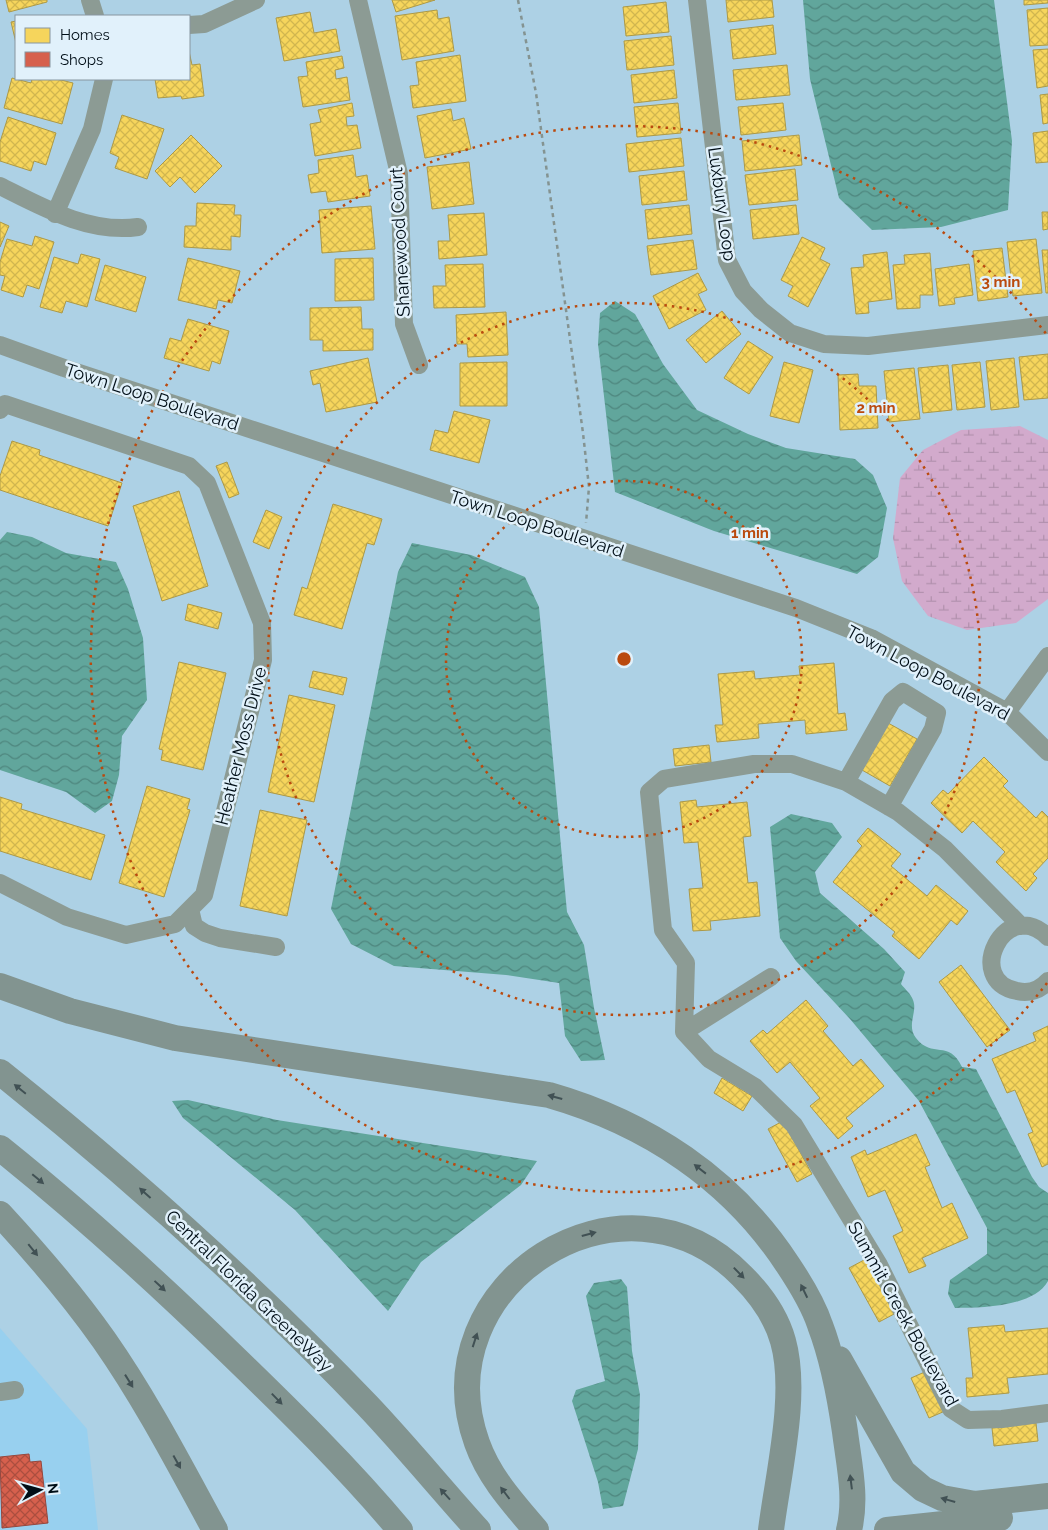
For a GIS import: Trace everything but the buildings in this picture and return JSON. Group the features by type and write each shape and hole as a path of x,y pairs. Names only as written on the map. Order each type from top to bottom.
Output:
{"highway":[{"path":"0,986 70,1011 174,1038 517,1090 586,1106 619,1120 672,1149 724,1188 775,1244 798,1280 820,1325 903,1472 923,1489 942,1498 975,1504 1048,1496"},
{"name":"Central Florida GreeneWay","path":"0,1072 127,1177 252,1292 368,1406 478,1530"},
{"path":"0,1148 95,1228 212,1335 326,1448 400,1530"},
{"path":"0,1214 30,1247 104,1340 154,1419 211,1526"},
{"path":"536,1530 504,1493 489,1469 477,1444 468,1400 467,1385 470,1356 480,1326 495,1299 519,1272 542,1254 567,1241 593,1232 622,1228 648,1229 682,1238 707,1249 733,1266 753,1287 774,1317 783,1340 788,1363 790,1389 771,1530"},
{"path":"820,1325 841,1406 852,1491 853,1514 849,1530"},
{"path":"886,1530 1048,1513"}],"street":[{"path":"90,0 95,15"},
{"path":"190,25 204,24 256,0"},
{"name":"Shanewood Court","path":"358,0 399,174 404,324 419,365"},
{"name":"Luxbury Loop","path":"697,0 727,260 743,291 761,310 790,333 833,345 868,346 1048,326"},
{"path":"55,214 92,129 104,80"},
{"path":"0,186 55,214 117,230 138,227"},
{"name":"Town Loop Boulevard","path":"0,345 178,406 796,608 871,638 1007,712 1048,752"},
{"name":"Heather Moss Drive","path":"0,410 5,404 189,466 207,483 262,623 263,660 204,895 175,924 126,935 68,917 0,883"},
{"path":"1007,712 1048,656"},
{"path":"846,782 897,695 903,692 911,696 936,714 934,729 889,807"},
{"path":"684,1032 686,963 663,930 649,792 664,779 754,764 792,764 846,782 889,807 945,849 1021,926"},
{"path":"190,909 194,926 205,933 220,938 276,946"},
{"path":"1048,937 1039,930 1021,926 1010,929 1001,935 994,944 991,955 992,966 996,976 1003,985 1012,990 1034,991 1048,981"},
{"path":"684,1032 771,977"},
{"name":"Summit Creek Boulevard","path":"684,1032 709,1059 755,1087 794,1125 879,1264 951,1409 968,1420 1002,1419 1048,1413"}],"path":[{"path":"518,0 536,94 583,433 588,487 586,516"}],"shaded area":[{"path":"0,1328 87,1429 98,1530 0,1530"}],"green space":[{"path":"1020,426 1048,440 1048,599 1016,623 967,630 928,616 902,581 893,538 900,478 923,450 961,430"}],"water":[{"path":"803,0 994,0 1012,141 1008,210 941,227 872,230 839,198 810,79"},
{"path":"615,301 635,314 663,364 697,410 748,434 786,448 855,459 873,475 887,508 878,557 857,574 714,531 615,492 598,344 600,313"},
{"path":"7,532 32,537 66,553 116,562 128,589 143,638 147,700 122,736 119,775 112,801 95,813 66,792 0,770 0,540"},
{"path":"412,543 471,555 525,577 539,607 567,912 584,945 605,1060 581,1061 565,1036 559,983 506,975 394,966 351,944 331,909 398,572"},
{"path":"791,814 832,823 842,837 815,872 820,893 884,949 905,972 901,984 913,1000 912,1028 916,1038 928,1047 952,1054 962,1067 976,1069 1032,1177 1039,1187 1048,1193 1048,1281 1041,1290 1031,1296 1006,1304 955,1308 948,1294 950,1280 987,1254 987,1228 919,1101 850,1019 796,961 780,938 770,827"},
{"path":"188,1100 277,1120 537,1161 521,1185 421,1262 388,1311 295,1210 183,1118 172,1101"},
{"path":"621,1279 627,1287 632,1351 640,1395 638,1449 623,1506 603,1509 598,1482 572,1401 576,1390 605,1381 586,1296 594,1283"}]}
